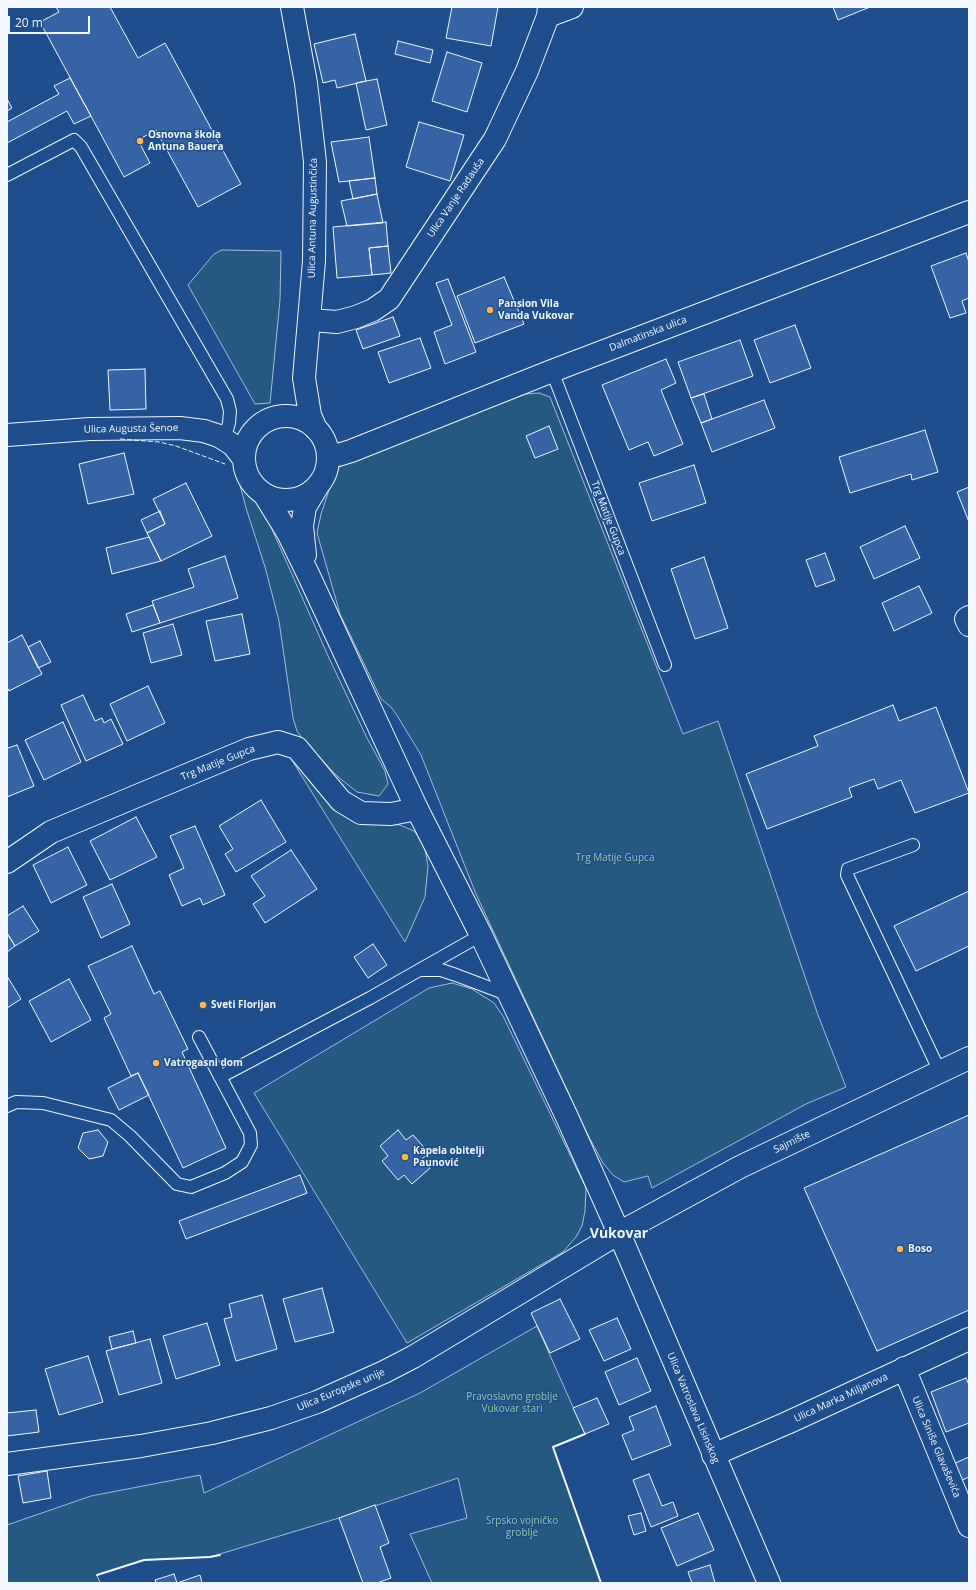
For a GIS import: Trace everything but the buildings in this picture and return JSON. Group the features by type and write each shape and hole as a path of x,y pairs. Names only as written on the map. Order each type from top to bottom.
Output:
{"main road":[{"name":"Ulica Antuna Augustinčića","path":"292,7 306,83 315,162 314,246 310,320 304,378 310,416 316,429"},
{"name":"Ulica Vanje Radauša","path":"310,320 337,322 356,317 373,310 389,299 495,139 527,70 548,11 572,7"},
{"name":"Dalmatinska ulica","path":"328,454 338,454 351,451 552,371 969,212"},
{"path":"309,576 303,550 302,526 305,507 323,478 328,466 328,454 324,441 316,429 305,420 291,416 277,417 264,422 253,432 246,444 244,459 247,473 254,485 264,494 288,533 417,809 481,935 566,1115 619,1233"},
{"name":"Ulica Augusta Šenoe","path":"7,435 90,429 180,428 204,431 224,440 233,445 244,459"},
{"path":"264,494 278,500 292,500 305,496 317,487"},
{"path":"969,617 966,619 969,625"},
{"name":"Trg Matije Gupca","path":"7,862 51,832 249,749 278,742 297,748 341,801 361,813 391,814 417,809"},
{"name":"Sajmište","path":"619,1233 740,1168 969,1058"},
{"name":"Ulica Vatroslava Lisinskog","path":"619,1233 769,1583"},
{"name":"Ulica Europske unije","path":"7,1464 141,1446 212,1433 271,1418 317,1402 384,1372 432,1346 619,1233"},
{"name":"Ulica Marka Miljanova","path":"713,1455 969,1340"},
{"name":"Ulica Siniše Glavaševića","path":"904,1368 969,1526"}],"lane":[{"path":"7,175 74,140 81,147 227,399 230,411 229,423 224,440"},
{"name":"Trg Matije Gupca","path":"552,371 665,665"},
{"path":"913,845 848,868 847,875 940,1072"},
{"path":"220,1077 421,970 481,935"},
{"path":"421,970 441,970 456,974 509,996"},
{"path":"7,1106 16,1102 43,1103 111,1120 130,1136 177,1184 191,1187 225,1172 242,1162 251,1145 250,1133 199,1037"}],"green space":[{"path":"222,250 281,251 280,300 270,403 255,404 188,285 214,254"},
{"name":"Trg Matije Gupca","path":"539,393 550,397 683,734 718,721 818,1015 846,1087 806,1104 652,1188 648,1176 624,1182 613,1175 603,1163 589,1137 476,894 421,755 391,707 381,699 340,614 317,533 321,514 332,481 339,467 525,394"},
{"path":"240,485 246,487 263,509 329,658 367,738 385,771 388,784 379,796 357,792 337,776 305,742 297,731 293,718 279,621 265,567"},
{"path":"288,754 381,823 400,825 414,831 424,844 428,866 425,897 405,942"},
{"path":"452,983 472,989 494,1003 503,1016 586,1188 585,1211 582,1226 576,1237 563,1252 407,1343 254,1093 429,988"},
{"name":"Pravoslavno groblje Vukovar stari","path":"537,1326 585,1434 553,1447 601,1583 432,1583 410,1534 467,1518 458,1478 339,1518 210,1557 144,1560 97,1575 100,1583 7,1583 7,1525 91,1496 200,1475 204,1493 420,1393"}],"fence":[{"path":"120,439 159,442 176,446 225,464"}],"wall":[{"path":"585,1434 553,1447 601,1583"},
{"path":"97,1575 144,1560 210,1557 220,1555"}],"place":[{"name":"Osnovna škola Antuna Bauera","path":"140,141"},
{"name":"Pansion Vila Vanda Vukovar","path":"490,310"},
{"name":"Sveti Florijan","path":"203,1005"},
{"name":"Vatrogasni dom","path":"156,1063"},
{"name":"Kapela obitelji Paunović","path":"405,1157"},
{"name":"Boso","path":"900,1249"}],"district":[{"name":"Vukovar","path":"619,1234"}],"park label":[{"name":"Srpsko vojničko groblje","path":"522,1526"}]}
